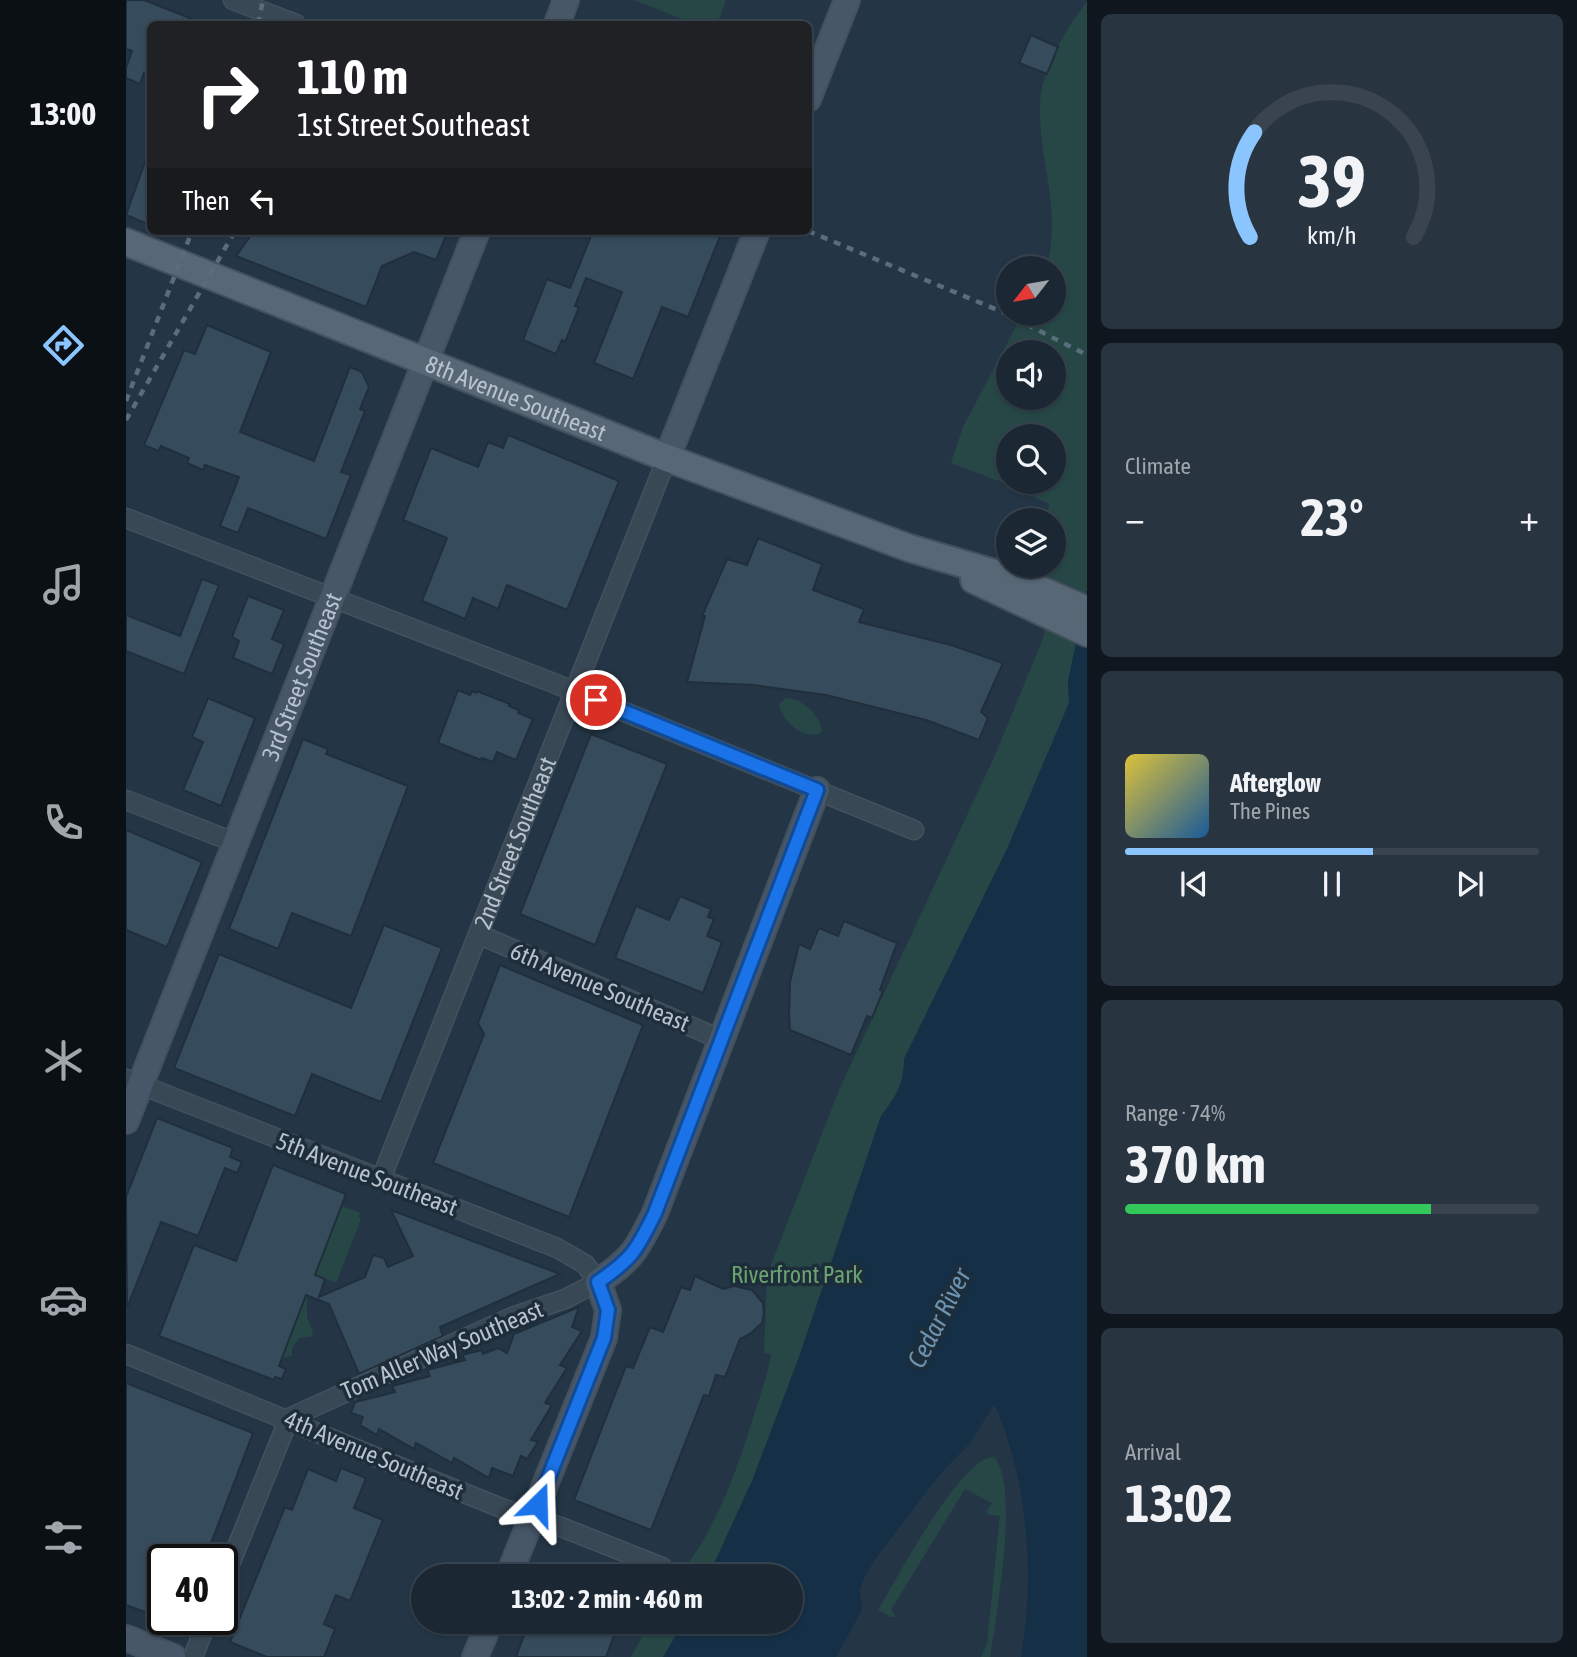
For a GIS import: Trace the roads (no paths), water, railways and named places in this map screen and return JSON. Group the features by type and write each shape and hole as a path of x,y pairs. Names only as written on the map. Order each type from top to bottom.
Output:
{"main road":[{"name":"8th Avenue Southeast","path":"126,242 667,458 1016,590 1087,610"},
{"name":"8th Avenue Southeast","path":"1016,590 1087,633"}],"street":[{"path":"233,0 288,21"},
{"path":"558,21 566,0"},
{"path":"812,89 848,0"},
{"name":"3rd Street Southeast","path":"126,1121 133,1082 236,843 475,235"},
{"name":"2nd Street Southeast","path":"381,1179 755,235"},
{"path":"126,518 573,691 914,830"},
{"path":"513,1564 604,1338 608,1310 598,1282 627,1261 642,1242 655,1213 817,790"},
{"path":"126,800 236,843"},
{"name":"6th Avenue Southeast","path":"478,934 722,1040"},
{"name":"5th Avenue Southeast","path":"133,1082 569,1253 585,1264 598,1282"},
{"name":"Tom Aller Way Southeast","path":"287,1420 295,1413 533,1309 565,1299 598,1282"},
{"name":"4th Avenue Southeast","path":"126,1354 439,1483 654,1564"},
{"path":"238,1544 287,1420"},
{"path":"475,1657 485,1634"},
{"path":"193,1657 202,1635"},
{"path":"126,1638 173,1657"}],"water":[{"name":"Cedar River","path":"1087,591 1087,1657 1021,1657 1028,1595 1026,1531 1015,1467 1007,1437 993,1406 971,1442 941,1473 876,1558 860,1590 862,1610 836,1657 663,1657 677,1634 803,1634 803,1564 714,1564 752,1481 798,1360 881,1116 895,1096 901,1083 904,1059 1007,849 1069,703 1068,681"}],"railway":[{"path":"259,21 263,0"},
{"path":"812,233 1000,311 1087,355"},
{"path":"126,401 190,235"},
{"path":"126,420 233,235"}],"park label":[{"name":"Riverfront Park","path":"797,1274"}]}
